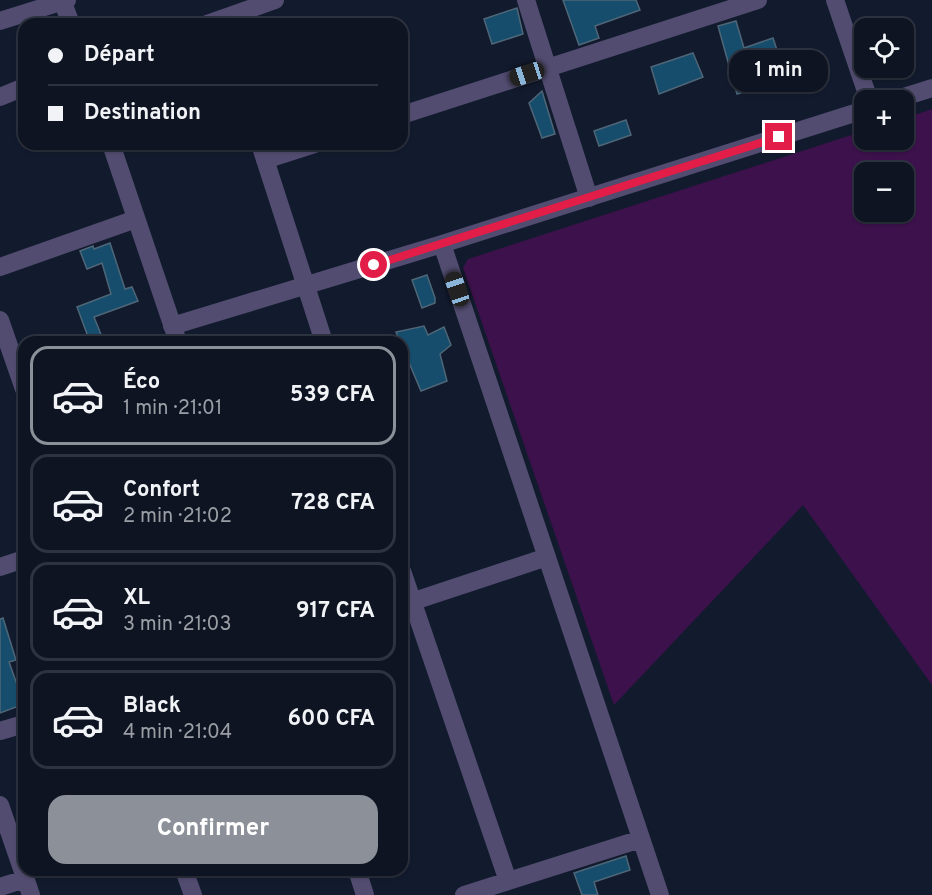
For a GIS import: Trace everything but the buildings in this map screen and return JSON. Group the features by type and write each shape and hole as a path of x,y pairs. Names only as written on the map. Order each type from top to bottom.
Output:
{"street":[{"path":"0,21 64,0 68,18"},
{"path":"229,18 275,0"},
{"path":"526,0 589,198"},
{"path":"408,114 758,0"},
{"path":"835,0 866,90"},
{"path":"914,94 932,88"},
{"path":"0,97 18,90"},
{"path":"113,150 175,334 305,286 854,113"},
{"path":"262,152 322,336"},
{"path":"0,267 136,219"},
{"path":"442,244 660,895"},
{"path":"0,320 18,372"},
{"path":"408,603 547,557"},
{"path":"0,567 18,561"},
{"path":"408,606 508,881"},
{"path":"0,731 18,726"},
{"path":"0,805 18,858"},
{"path":"464,895 642,839"},
{"path":"186,876 193,895"},
{"path":"359,876 365,895"},
{"path":"0,887 28,887"}],"shaded area":[{"path":"932,109 932,685 803,505 614,705 463,268 468,259 854,134 854,150 914,150 914,115"}],"route":[{"path":"374,265 779,137"}]}
